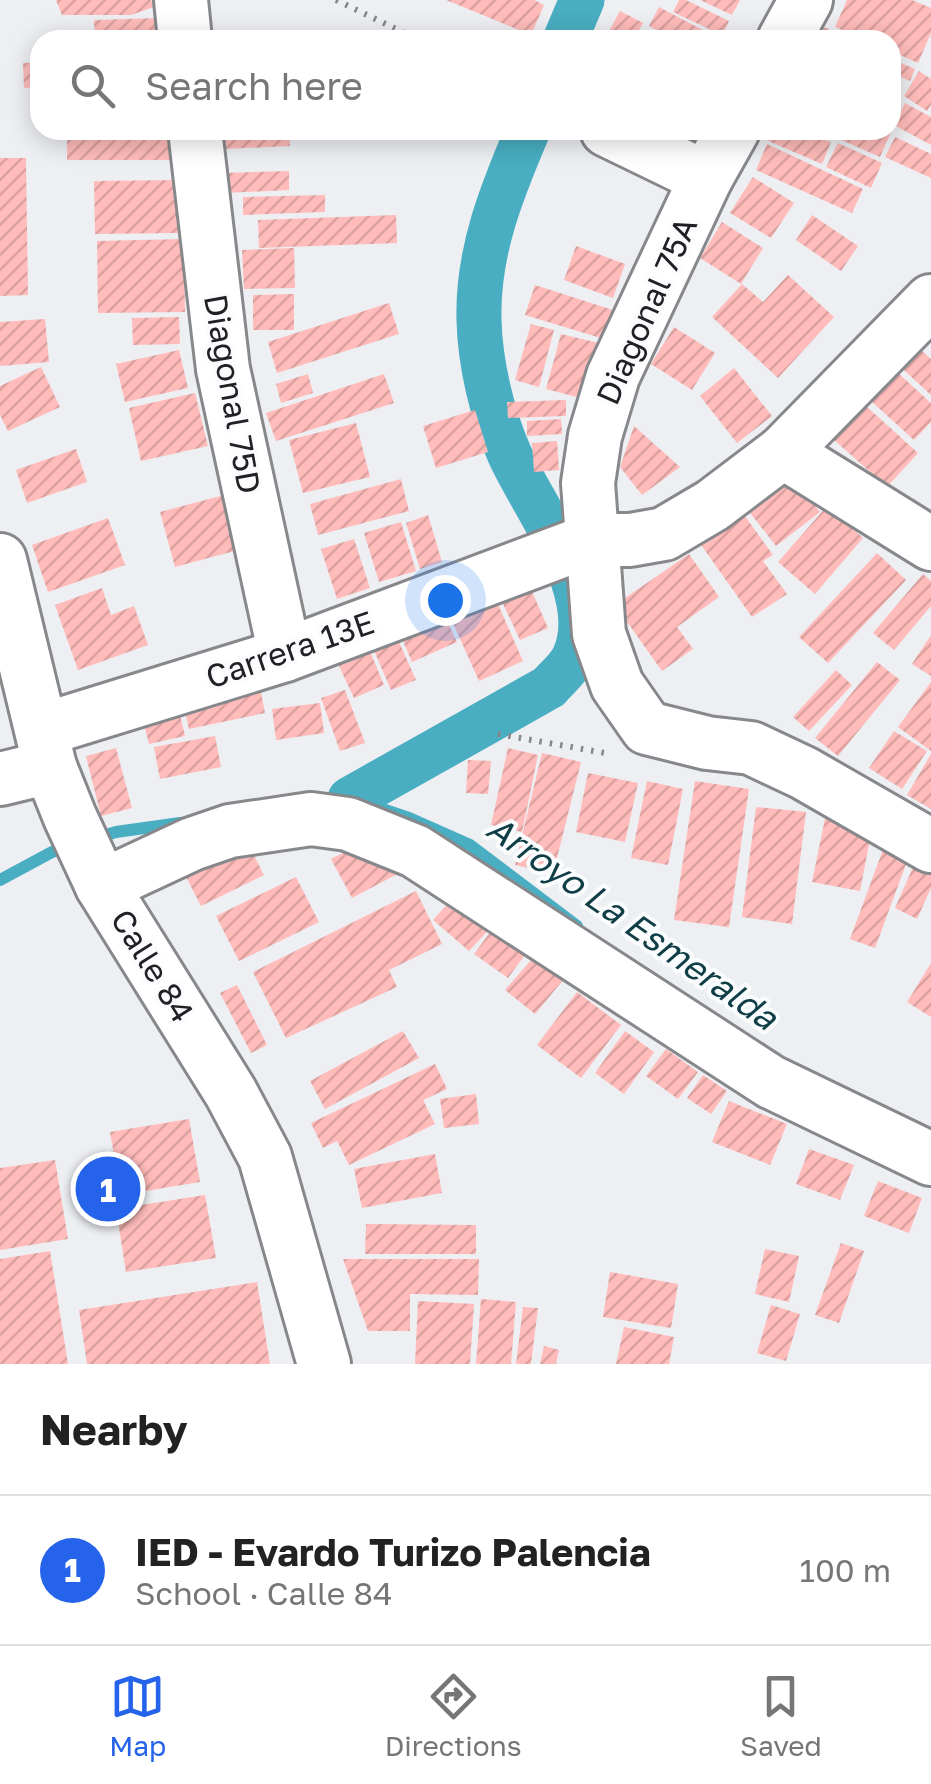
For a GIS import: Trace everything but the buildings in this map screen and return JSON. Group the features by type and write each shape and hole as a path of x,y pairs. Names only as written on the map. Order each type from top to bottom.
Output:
{"street":[{"path":"181,0 184,30"},
{"path":"790,30 806,0"},
{"name":"Diagonal 75D","path":"195,140 223,369 285,655"},
{"path":"627,140 706,178"},
{"name":"Diagonal 75A","path":"727,140 608,391 570,548 618,685 647,728 708,743 751,748 804,773 931,846"},
{"name":"Carrera 13E","path":"0,779 46,748 570,548 664,534 713,504 783,452 931,301"},
{"path":"783,452 931,544"},
{"name":"Calle 84","path":"0,560 46,748 70,817 97,876 231,1093 265,1158 324,1364"},
{"path":"97,876 230,831 310,819 348,824 416,851 771,1082 931,1159"}],"path":[{"path":"336,0 398,30"}],"waterway":[{"path":"569,30 582,0"},
{"path":"350,799 549,687 572,661 581,632 573,580 509,453 484,371 479,295 482,270 501,199 524,140"},
{"name":"Arroyo La Esmeralda","path":"367,804 470,845 577,926"},
{"name":"Arroyo La Esmeralda","path":"92,839 180,823"},
{"name":"Arroyo La Esmeralda","path":"0,880 73,845"}],"place":[{"name":"IED - Evardo Turizo Palencia","path":"108,1189"}]}
